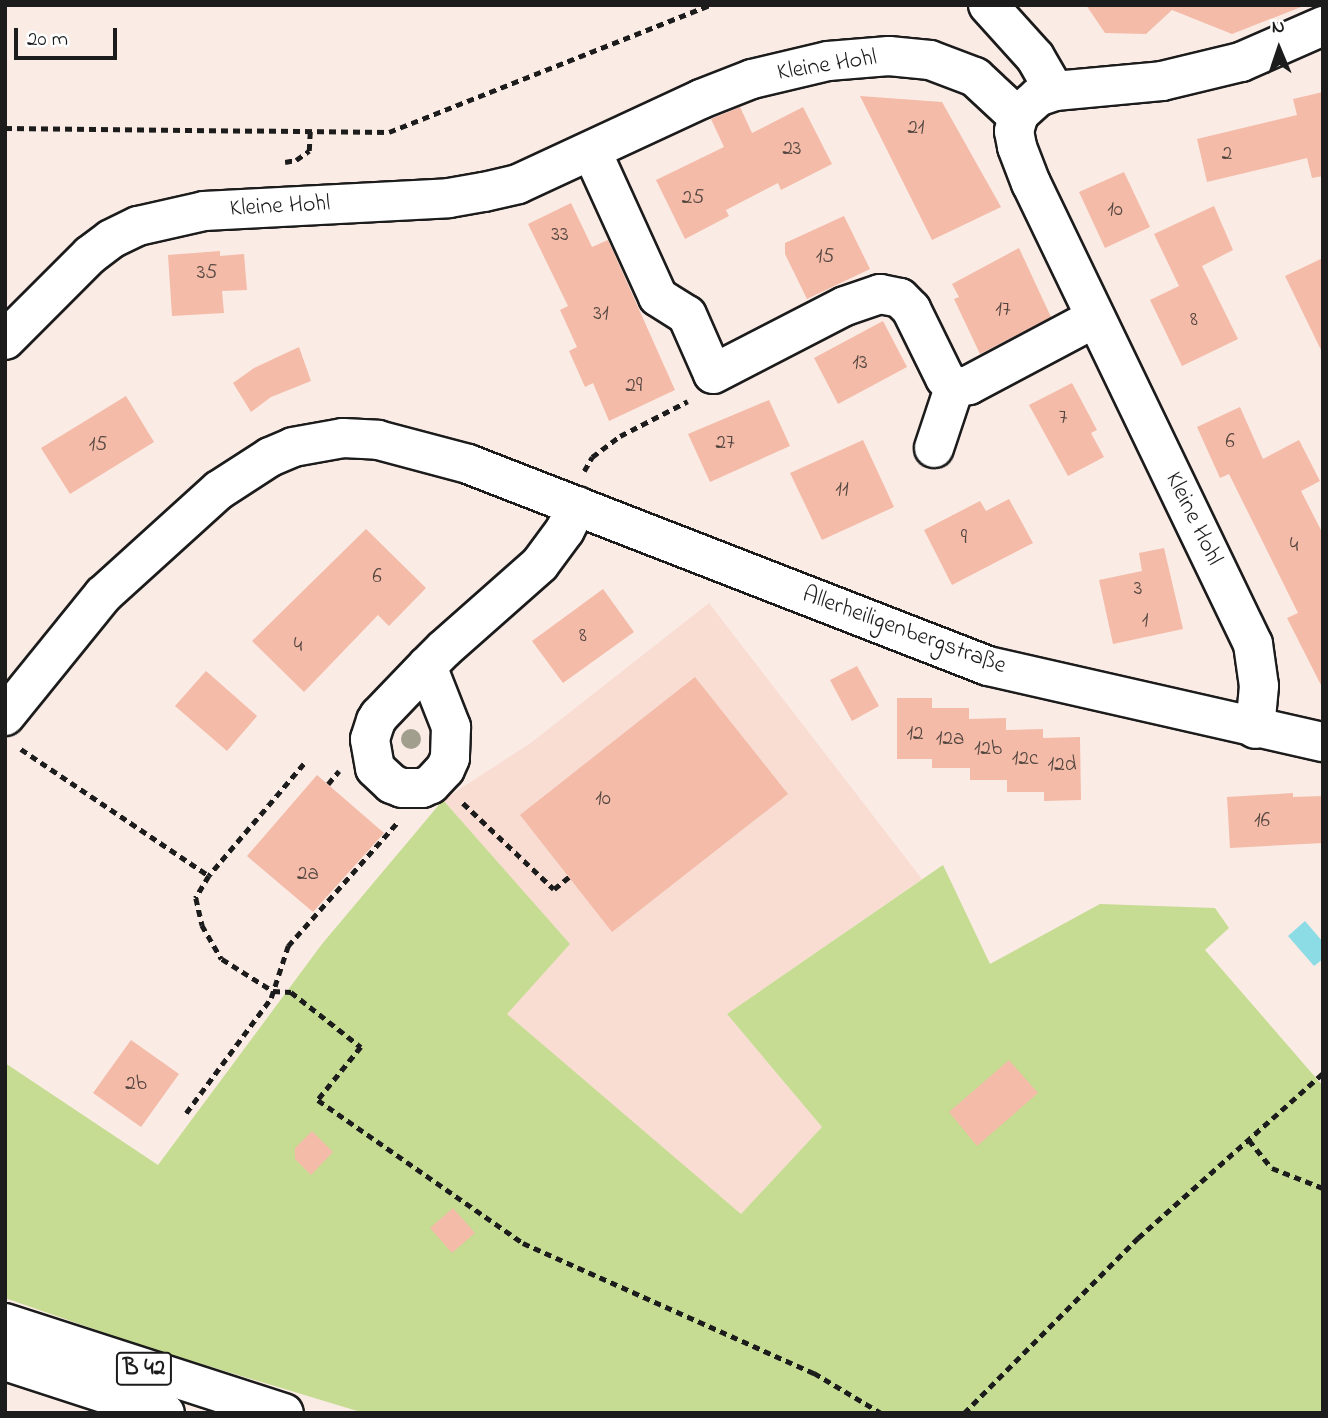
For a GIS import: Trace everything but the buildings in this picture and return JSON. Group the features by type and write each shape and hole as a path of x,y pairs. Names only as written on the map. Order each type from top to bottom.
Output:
{"main road":[{"path":"988,5 1035,57 1055,91"},
{"path":"1017,117 1031,101 1055,91 1162,81 1241,62 1323,26"},
{"name":"Kleine Hohl","path":"5,340 90,255 111,239 138,226 204,211 449,198 484,192 517,184 592,152 701,99 752,79 828,61 872,57 926,59 957,69 983,83 1017,117 1015,139 1031,183 1253,644 1259,686 1255,729"},
{"path":"592,152 658,298 687,315 713,374 845,306 887,293 900,298 911,309 945,378 954,388"},
{"path":"954,388 969,385 1095,318"},
{"path":"934,448 954,388"},
{"name":"Allerheiligenbergstraße","path":"11,731 103,595 160,541 219,490 270,457 293,447 342,438 378,440 461,461 988,666 1255,729 1323,742"},
{"path":"428,666 451,727 450,758 445,769 431,784 422,788 402,788 392,784 375,768 370,748 372,731 379,716 428,666 540,564 565,530 573,505"},
{"name":"B 42","path":"5,1323 284,1413"},
{"name":"B 42","path":"5,1361 165,1413"}],"path":[{"path":"5,128 388,132 709,5"},
{"path":"285,162 296,160 309,151 310,131"},
{"path":"573,505 592,457 620,436 700,396"},
{"path":"11,731 209,876"},
{"path":"304,764 209,876 196,898 202,925 222,959 273,991 291,992 361,1047 318,1100 523,1243 814,1373 881,1413"},
{"path":"186,1113 273,991 288,946 397,827 402,788"},
{"path":"472,811 554,889 569,877"},
{"path":"964,1413 1138,1238 1323,1073"},
{"path":"1249,1140 1272,1168 1323,1188"}],"shaded area":[{"path":"709,603 922,879 727,1014 822,1127 741,1214 506,1014 569,944 443,800 532,742"}],"green space":[{"path":"443,800 570,944 507,1014 741,1214 822,1127 727,1014 943,865 990,964 1100,904 1215,908 1229,928 1205,950 1323,1086 1323,1413 364,1413 145,1347 5,1298 5,1063 158,1165 322,944"}],"water":[{"path":"1305,921 1323,942 1323,959 1314,966 1288,936"}]}
